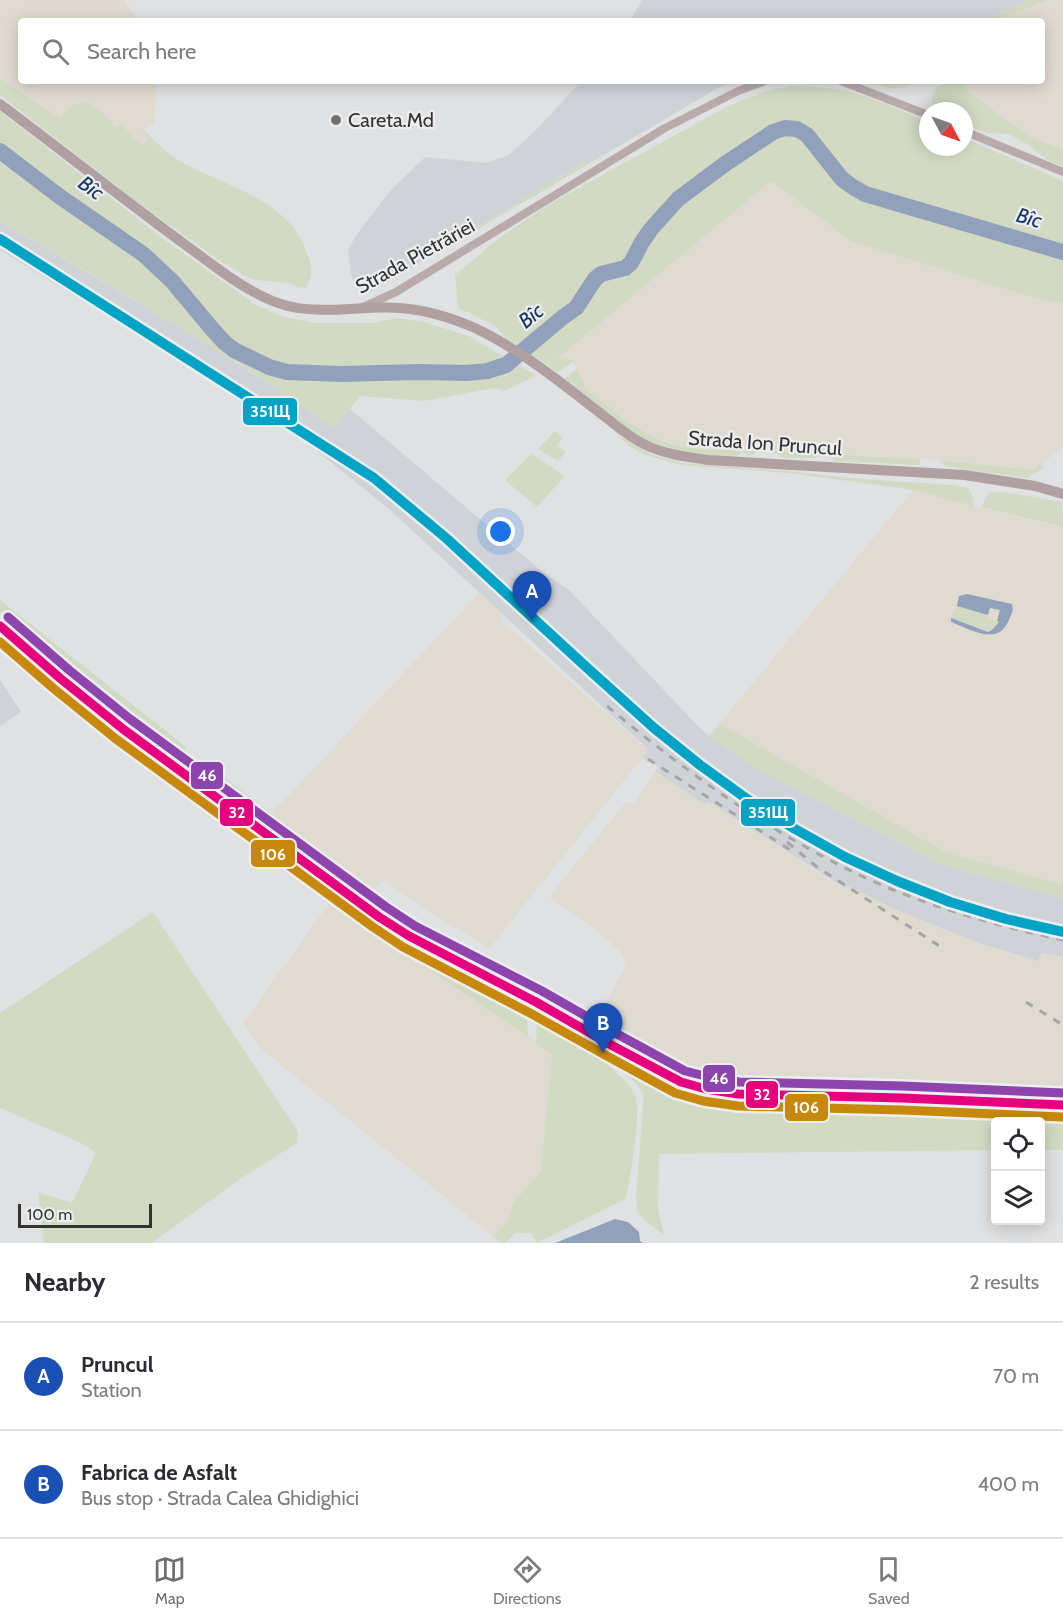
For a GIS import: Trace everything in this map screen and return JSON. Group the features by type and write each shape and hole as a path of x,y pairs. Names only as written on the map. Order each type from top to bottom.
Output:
{"street":[{"name":"Strada Pietrăriei","path":"0,104 228,276 263,296 287,306 343,310 359,309 396,292 665,128 738,91 757,84"},
{"path":"849,84 919,111"},
{"path":"973,135 1063,172"},
{"name":"Strada Ion Pruncul","path":"359,309 401,308 457,320 501,342 541,367 631,436 649,447 668,453 708,460 965,475 1035,486 1063,494"},
{"path":"0,626 123,729 379,917 409,936 536,1002 681,1082 738,1094 1063,1105"}],"shaded area":[{"path":"0,0 125,0 138,18 18,18 18,84 157,84 154,124 142,132 149,139 143,145 121,124 118,127 102,112 90,106 60,119 0,78"},
{"path":"642,0 1029,0 989,18 632,18"},
{"path":"1048,0 1063,0 1063,150 1027,135 969,92 964,84 1045,84 1045,18 1002,18"},
{"path":"578,84 725,84 367,294 355,285 351,274 348,249 392,189 425,157 487,163 509,155 540,126"},
{"path":"771,181 851,241 1021,294 1063,304 1063,447 1034,470 943,460 788,451 704,449 674,444 636,427 591,393 571,360 556,360"},
{"path":"0,221 196,337 334,428 349,408 540,570 569,590 697,725 709,736 756,768 940,864 1063,898 1063,957 1042,953 1038,961 978,943 894,909 848,886 846,891 709,802 705,805 655,771 658,767 642,758 647,748 389,509 291,430 0,250"},
{"path":"913,490 1063,527 1063,898 940,864 756,768 709,736"},
{"path":"479,593 503,615 500,620 647,749 489,949 384,880 371,891 271,814"},
{"path":"0,680 21,712 0,726"},
{"path":"655,771 704,805 709,802 845,890 847,886 894,909 978,943 1038,961 1042,953 1063,957 1063,1086 747,1077 735,1083 682,1071 597,1020 626,964 620,952 605,937 550,898 626,802 634,804"},
{"path":"330,902 552,1053 541,1171 514,1202 508,1219 494,1237 259,1047 243,1023"}],"green space":[{"path":"1029,0 1048,0 1002,18 989,18"},
{"path":"0,78 60,119 72,105 90,102 91,106 102,112 117,127 121,124 142,145 149,139 142,132 144,130 177,160 255,197 272,208 287,220 299,235 307,253 311,271 306,288 290,283 255,280 222,262 142,206 0,95"},
{"path":"877,84 913,84 895,88"},
{"path":"943,84 964,84 969,92 1027,135 1063,150 1063,167 1047,160 1027,144 1009,134 987,133 973,128 973,102 932,102 932,95 936,88"},
{"path":"791,86 848,91 919,118 919,156 973,156 973,142 1063,181 1063,304 1021,294 851,241 771,181 557,359 573,362 558,372 506,338 494,325 458,308 455,275 490,245 546,206 728,106 763,92"},
{"path":"0,111 166,241 256,305 281,316 314,323 373,323 396,318 424,322 469,336 536,376 504,391 494,388 424,401 360,396 334,428 211,347 0,221"},
{"path":"585,161 587,165 439,250"},
{"path":"577,368 586,388 591,393 630,423 662,440 694,448 761,450 750,456 744,452 734,457 713,456 683,452 651,442 631,431 565,379"},
{"path":"611,430 651,454 681,463 952,485 968,488 974,506 913,490 820,477 680,465 642,454"},
{"path":"555,431 563,438 557,446 566,452 558,461 538,449"},
{"path":"769,450 822,453 821,456 812,458 784,458"},
{"path":"531,454 565,476 537,507 505,480"},
{"path":"830,454 920,459 920,465 835,461"},
{"path":"939,460 1034,470 1041,464 1044,468 1027,478 945,466"},
{"path":"989,492 1003,492 1062,502 1063,527 981,507"},
{"path":"0,600 186,747 183,762 142,735 71,679 0,613"},
{"path":"957,606 988,615 988,619 999,622 988,632 951,618"},
{"path":"720,724 945,852 1063,885 1063,898 940,864 756,768 709,736"},
{"path":"205,762 292,830 271,830 201,775"},
{"path":"334,894 400,941 399,949 330,902"},
{"path":"153,912 298,1132 297,1143 237,1181 152,1243 44,1243 38,1192 72,1203 96,1153 81,1143 0,1108 0,1013"},
{"path":"415,951 427,953 466,976 479,980 494,993 520,1004 527,1013 528,1037 408,955"},
{"path":"560,1001 597,1020 682,1071 717,1079 705,1080 673,1069 596,1023 593,1024 557,1005"},
{"path":"546,1017 590,1041 605,1052 609,1058 609,1066 634,1093 636,1128 626,1199 537,1243 531,1233 515,1233 505,1243 501,1243 494,1237 508,1219 514,1202 541,1171 552,1054 536,1043 537,1022"},
{"path":"621,1060 667,1087 697,1098 723,1102 1063,1111 1063,1150 1045,1150 1045,1117 991,1117 991,1150 659,1154 658,1208 664,1235 645,1221 637,1211 636,1196 644,1096 639,1087 618,1065"},
{"path":"747,1077 1063,1086 1063,1097 735,1084"}],"water":[{"path":"967,594 1012,604 1013,610 1003,629 990,635 969,630 951,622 951,618 988,632 999,622 997,621 1000,610 990,608 988,615 957,606 959,596"},
{"path":"615,1219 628,1222 639,1232 640,1241 643,1243 555,1243"}],"waterway":[{"name":"Bîc","path":"0,151 59,196 143,254 172,281 213,330 234,350 269,367 287,372 467,373 487,371 506,365 576,308 595,279 601,274 625,268 631,263 651,229 678,199 773,132 785,128 797,129 807,135 842,179 865,194 1063,252"}],"railway":[{"path":"607,706 720,793 781,832 843,867 869,880 951,911 1063,940"},
{"path":"648,759 792,851"},
{"path":"787,842 817,867 944,949"},
{"path":"1026,1002 1063,1025"}],"transit line":[{"name":"351Щ","path":"0,239 374,478 446,538 654,728 747,799 845,857 897,881 950,902 1006,919 1063,932"},
{"name":"46","path":"8,617 130,719 386,907 415,926 542,991 685,1071 739,1082 1063,1093"},
{"name":"32","path":"0,626 123,729 379,917 409,936 536,1002 681,1082 738,1094 1063,1105"},
{"name":"106","path":"0,642 116,739 373,927 403,947 530,1013 675,1093 703,1101 738,1106 1062,1117"}],"place":[{"name":"Careta.Md","path":"336,120"},
{"name":"Pruncul","path":"532,621"},
{"name":"Fabrica de Asfalt","path":"603,1053"}]}
